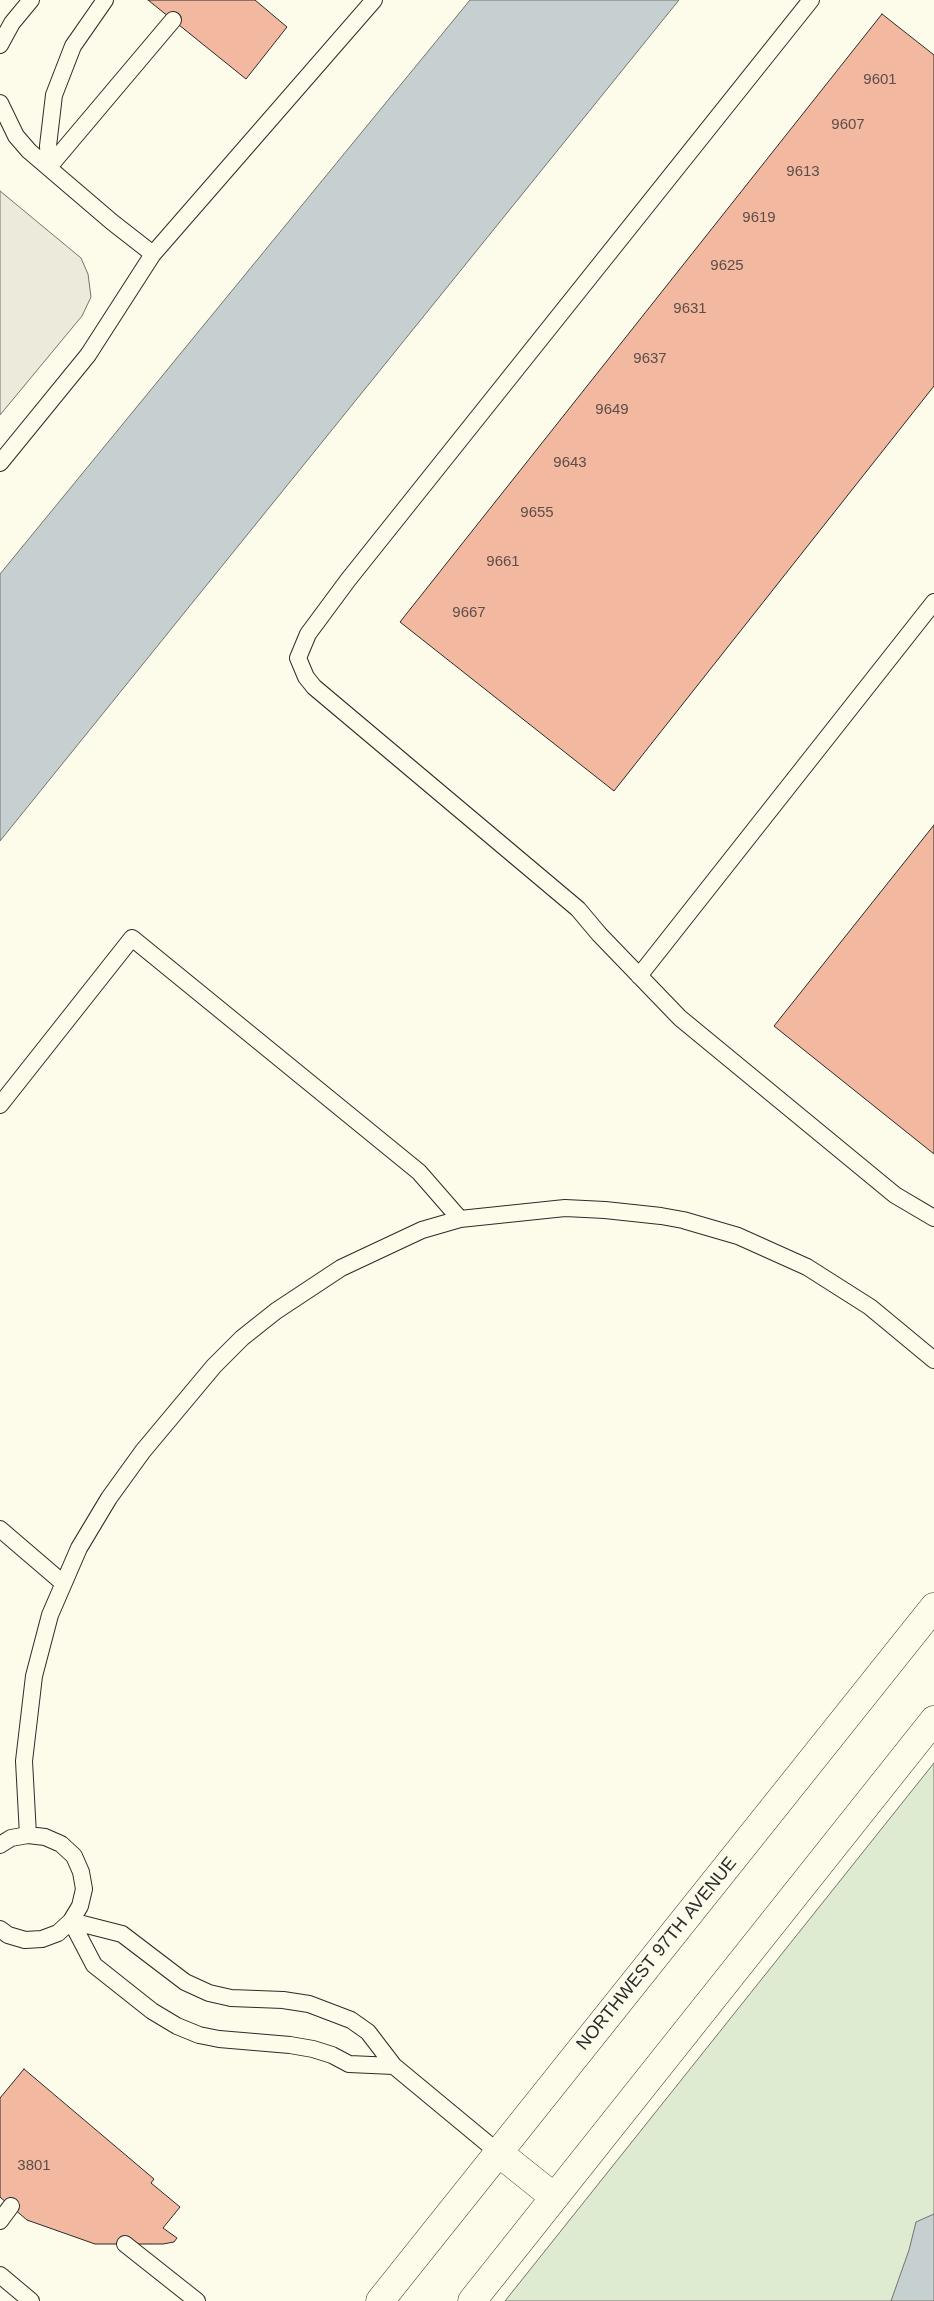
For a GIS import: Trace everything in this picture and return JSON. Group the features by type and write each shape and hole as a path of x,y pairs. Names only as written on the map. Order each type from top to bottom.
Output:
{"street":[{"name":"NORTHWEST 97TH AVENUE","path":"380,2301 934,1607"},
{"path":"472,2301 934,1720"},
{"path":"499,2153 554,2197"}],"lane":[{"path":"0,46 12,23 31,0"},
{"path":"49,167 48,146 54,94 73,46 105,0"},
{"path":"0,463 88,355 153,254 374,0"},
{"path":"811,0 348,580 317,620 301,648 298,658 306,677 314,687 578,909 599,934 680,1018 895,1196 934,1218"},
{"path":"49,167 173,20"},
{"path":"0,103 16,136 29,151 112,222 153,254"},
{"path":"639,976 934,602"},
{"path":"0,1105 132,938 419,1172 460,1219"},
{"path":"28,1834 24,1761 30,1703 40,1649 50,1615 79,1548 94,1522 143,1451 199,1384 242,1338 296,1296 341,1268 422,1230 460,1219 565,1208 661,1216 712,1228 768,1248 825,1277 870,1307 934,1360"},
{"path":"0,1529 63,1582"},
{"path":"0,1845 11,1838 28,1834 45,1837 61,1844 74,1856 81,1872 84,1889 80,1906 71,1921 58,1933 42,1939 25,1940 8,1935 0,1929"},
{"path":"71,1921 122,1934 164,1968 185,1982 209,1993 232,1998 283,2000 309,2004 352,2020 368,2032 394,2066 499,2153"},
{"path":"71,1921 94,1965 152,2012 177,2026 199,2035 219,2039 290,2045 313,2049 332,2055 349,2064 394,2066"},
{"path":"0,2221 11,2206"},
{"path":"125,2244 197,2301"},
{"path":"0,2275 31,2301"}],"green space":[{"path":"934,1763 934,2301 505,2301"}],"shaded area":[{"path":"470,0 679,0 0,841 0,574"},
{"path":"0,191 81,258 88,274 91,297 82,316 0,415"},
{"path":"934,2214 934,2301 891,2301 909,2250 916,2222"}],"building":[{"path":"148,0 255,0 287,27 246,79"},
{"path":"882,14 934,55 934,386 614,791 400,622"},
{"path":"934,825 934,1154 774,1026"},
{"path":"24,2069 154,2179 151,2183 180,2207 163,2228 177,2238 174,2242 163,2244 95,2244 27,2220 0,2197 0,2098"}]}
